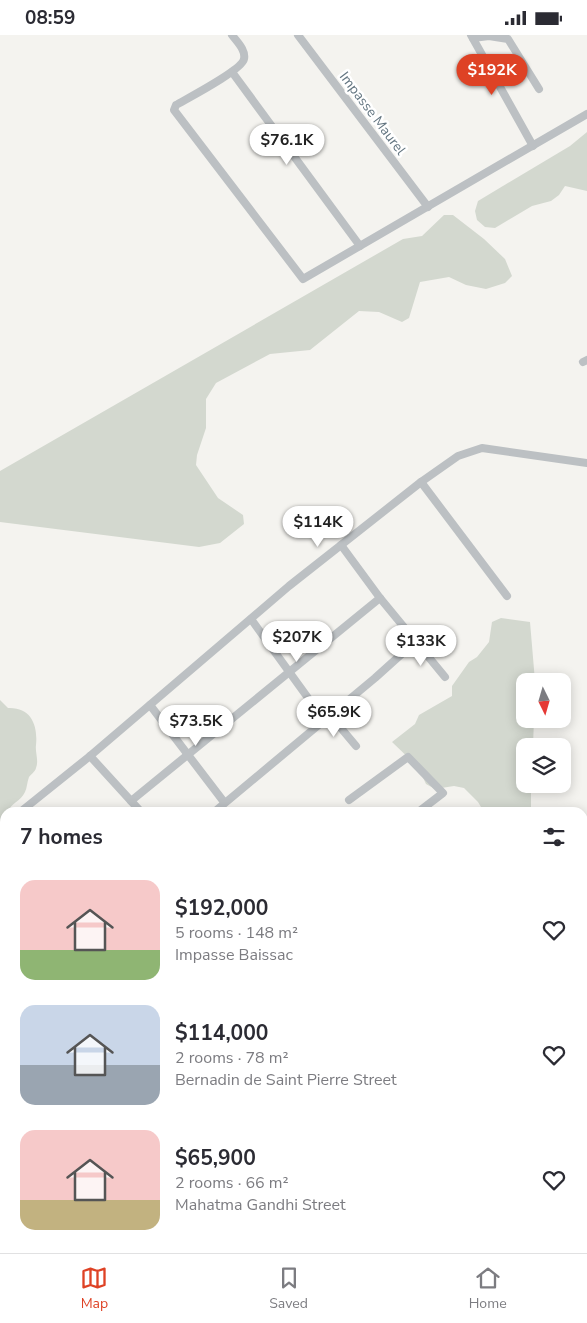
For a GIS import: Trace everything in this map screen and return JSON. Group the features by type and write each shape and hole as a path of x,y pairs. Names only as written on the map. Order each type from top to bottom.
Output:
{"street":[{"path":"232,35 243,50 245,57 242,63 232,72 176,105 174,110 303,279 587,114"},
{"name":"Impasse Maurel","path":"298,35 428,207"},
{"path":"533,146 472,37 489,36 508,39 539,89"},
{"path":"232,72 360,246"},
{"path":"26,807 341,545 421,482 458,456 482,448 587,463"},
{"path":"421,482 506,596"},
{"path":"341,545 380,598 445,677"},
{"path":"131,801 380,598"},
{"path":"251,619 289,671 327,718 356,746"},
{"path":"219,807 327,718 415,642"},
{"path":"150,705 224,802"},
{"path":"90,756 136,807"},
{"path":"349,800 408,757 443,793 426,807"}],"shaded area":[{"path":"587,132 587,191 565,186 559,195 551,201 532,206 495,228 485,227 477,220 475,211 478,201 570,146"},
{"path":"444,215 453,215 484,239 505,259 512,276 505,283 486,289 466,285 449,277 420,282 409,318 402,322 379,312 359,311 310,350 270,354 216,383 206,399 206,428 197,455 196,465 218,498 243,515 244,524 220,543 199,547 0,522 0,471 403,239 422,236"},
{"path":"501,618 530,622 534,673 516,673 516,728 534,728 533,738 516,738 516,793 531,793 531,807 481,807 464,788 454,786 435,789 426,784 418,767 392,742 415,724 419,715 452,696 452,686 469,662 477,657 489,642 492,622"},
{"path":"0,700 8,708 16,708 27,714 34,724 37,762 21,798 10,807 0,807"}]}
